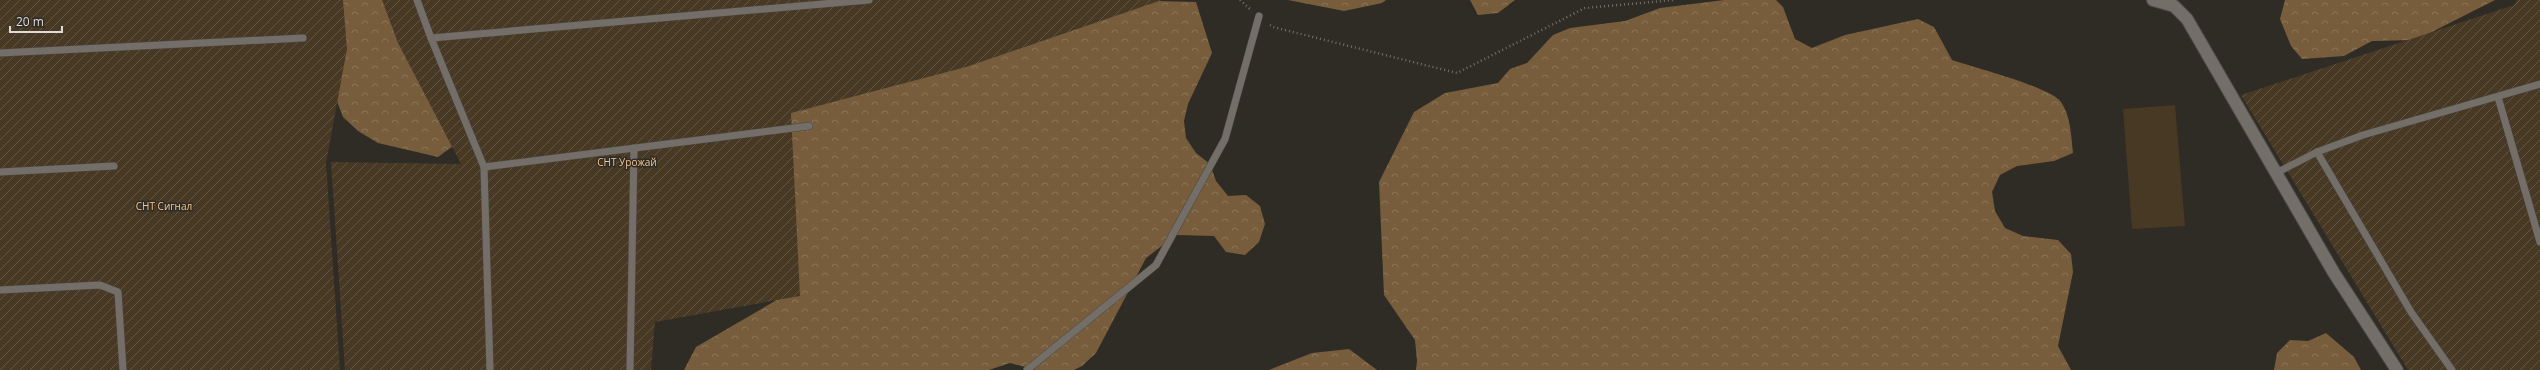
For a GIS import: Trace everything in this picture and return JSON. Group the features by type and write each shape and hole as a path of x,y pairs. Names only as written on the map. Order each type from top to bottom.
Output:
{"street":[{"path":"2153,0 2174,6 2187,19 2334,273 2397,370"}],"lane":[{"path":"417,0 430,38 484,167 490,370"},
{"path":"430,38 869,0"},
{"path":"1027,370 1156,265 1225,139 1259,16"},
{"path":"0,53 303,38"},
{"path":"2276,173 2317,152 2363,135 2540,84"},
{"path":"2498,97 2540,242"},
{"path":"484,167 809,126"},
{"path":"630,370 634,148"},
{"path":"2317,152 2411,312 2452,370"},
{"path":"0,172 114,166"},
{"path":"0,290 100,285 118,292 123,370"}],"path":[{"path":"1240,0 1273,27 1457,73 1585,8 1674,0"}],"green space":[{"name":"СНТ Сигнал","path":"0,0 343,0 347,49 326,163 340,370 0,370"},
{"path":"325,0 396,0 453,146 438,157 378,143 358,131 343,117 332,88"},
{"name":"СНТ Урожай","path":"382,0 1162,0 966,67 791,113 800,296 655,322 651,370 345,370 331,162 461,164 398,43"},
{"path":"1119,0 1196,2 1212,53 1188,104 1184,121 1186,138 1196,153 1210,164 1216,181 1228,196 1246,195 1260,206 1265,224 1259,242 1245,255 1226,252 1214,236 1176,235 1146,258 1096,353 1082,366 1074,370 1036,370 1010,363 989,370 684,370 696,347 775,301 787,288 781,105"},
{"path":"1288,0 1386,0 1382,3 1344,11"},
{"path":"1470,0 1515,0 1498,13 1478,15"},
{"path":"1724,0 1776,0 1783,7 1795,39 1812,48 1845,35 1918,19 1934,27 1952,60 2043,90 2061,102 2069,120 2073,153 2054,161 2017,166 2000,175 1992,192 1995,211 2005,228 2023,236 2058,240 2071,254 2073,272 2058,346 2071,370 1416,370 1417,361 1415,340 1384,295 1379,182 1414,112 1445,93 1498,83 1510,69 1527,63 1553,35 1570,28 1625,21 1660,8"},
{"path":"2285,0 2495,0 2416,40 2372,41 2344,56 2302,59 2291,46 2280,19"},
{"path":"2517,0 2540,0 2540,370 2408,370 2241,95 2514,5"},
{"path":"2175,105 2185,226 2132,229 2123,109"},
{"path":"2326,333 2354,357 2361,370 2274,370 2277,353 2290,340 2308,341"},
{"path":"1349,349 1377,370 1269,370 1312,353"}]}
